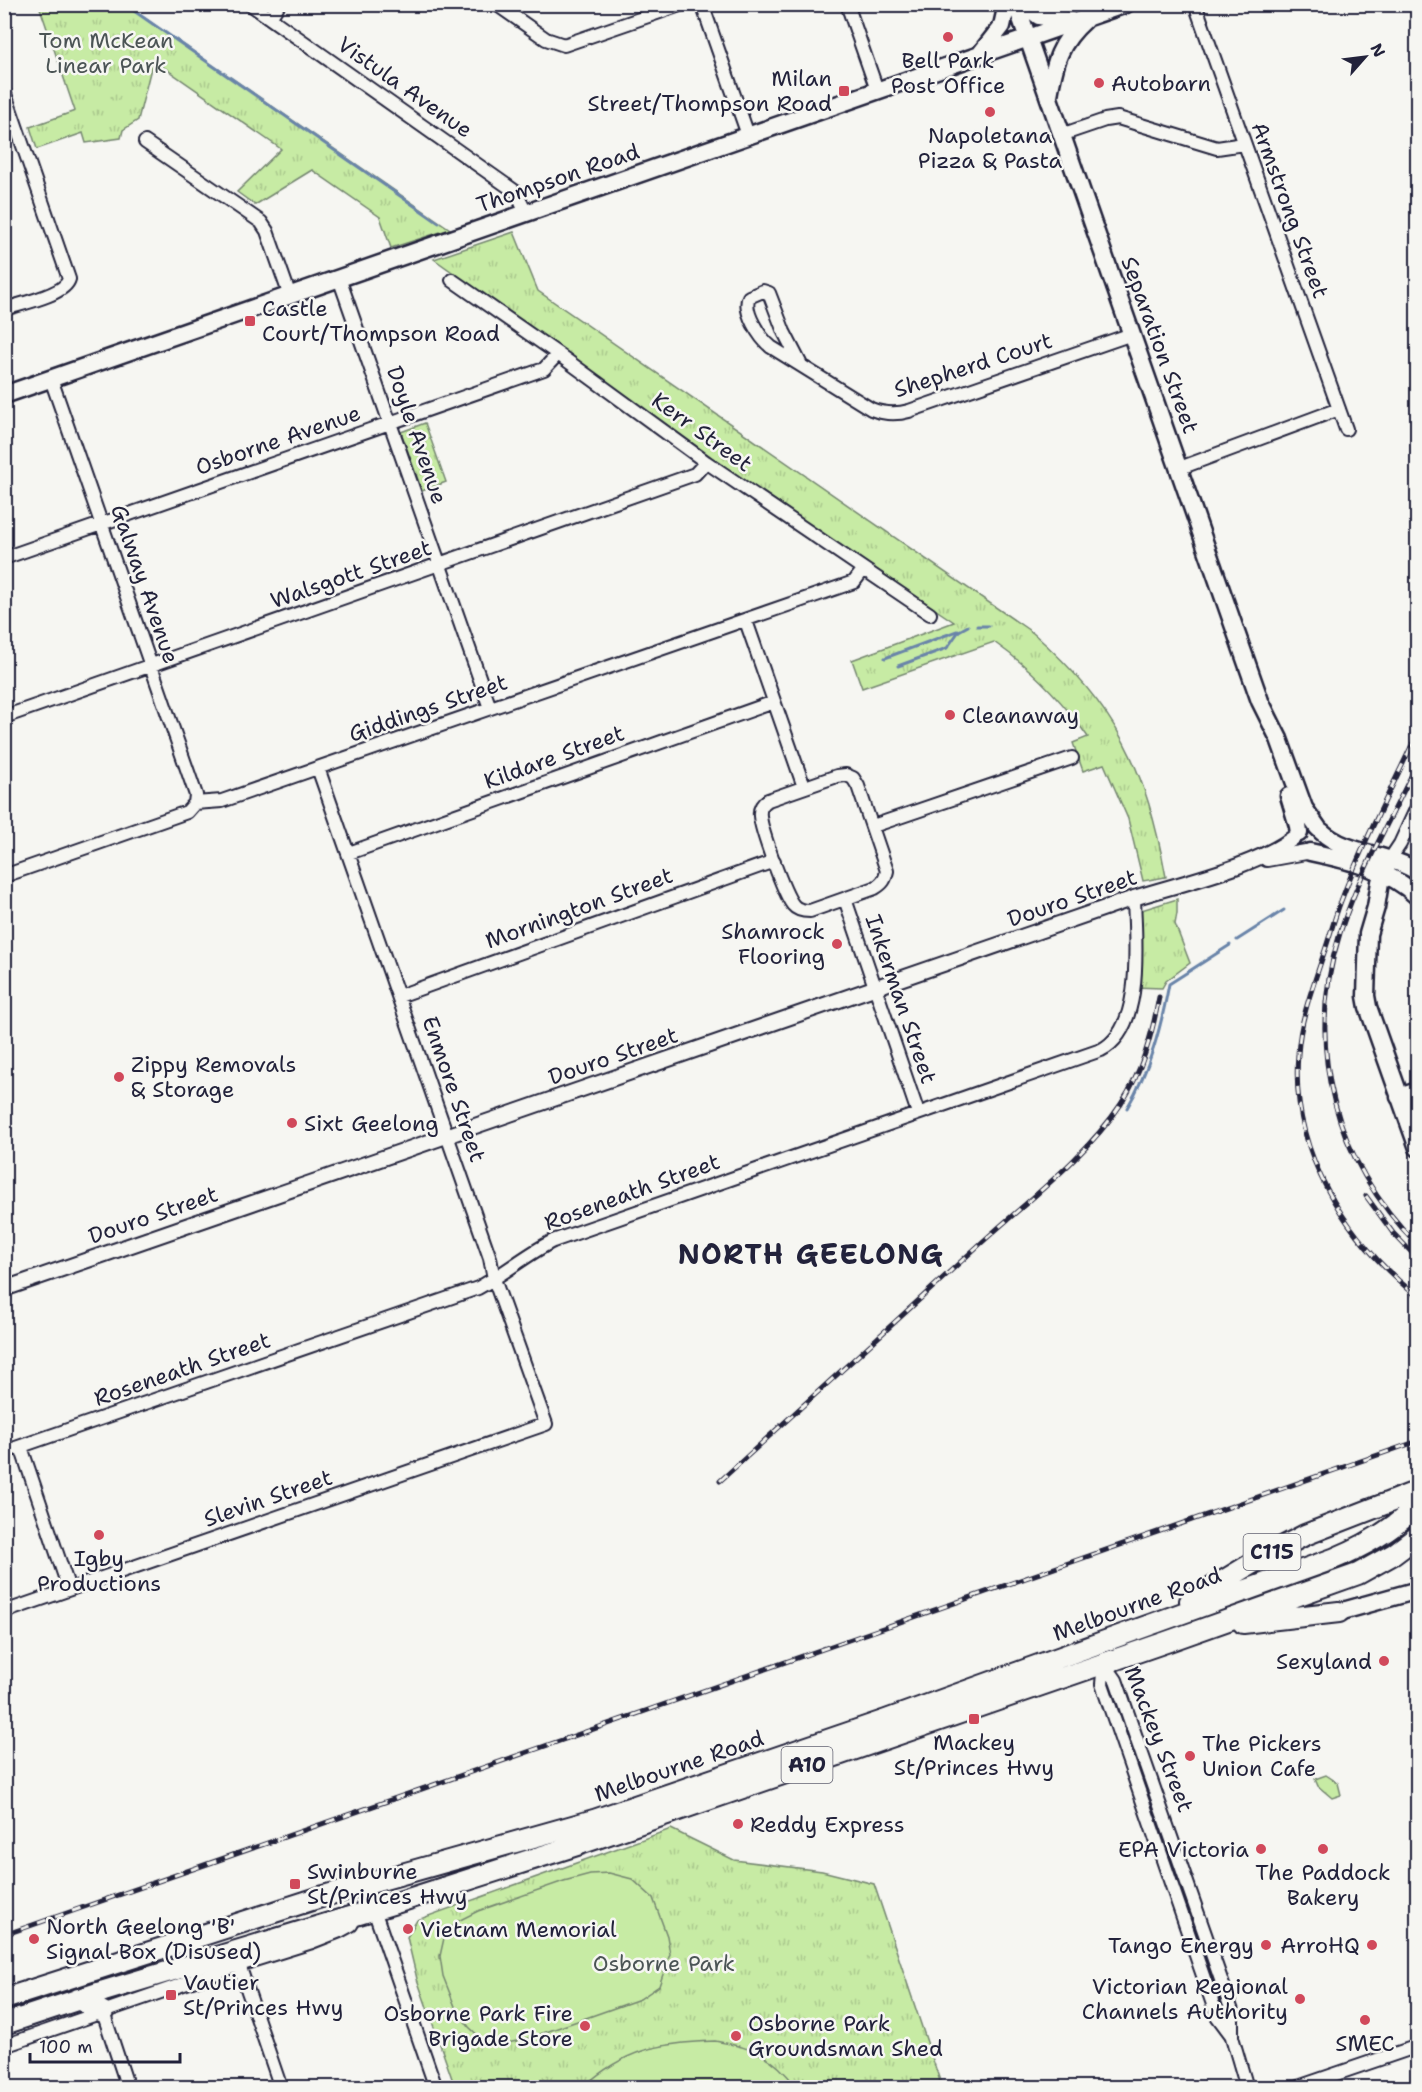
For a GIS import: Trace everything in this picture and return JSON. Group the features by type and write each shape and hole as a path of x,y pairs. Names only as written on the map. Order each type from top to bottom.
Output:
{"highway":[{"name":"C115","path":"1134,1630 1197,1598 1261,1558 1305,1535 1418,1491"},
{"name":"Melbourne Road","path":"4,2000 365,1884 603,1817 886,1720 1358,1549 1391,1529 1418,1505"},
{"name":"Melbourne Road","path":"4,2024 577,1845 1358,1574 1394,1554 1418,1536"},
{"path":"1207,1627 1339,1612"},
{"name":"Mackey Street","path":"1098,1643 1104,1663"},
{"path":"4,2000 32,2000 94,1981 100,1983 104,1991"},
{"path":"78,1999 103,2012"},
{"path":"4,2031 58,2006"}],"main road":[{"path":"980,54 1002,26 1007,4"},
{"name":"Separation Street","path":"1016,4 1260,701 1279,738 1304,808 1320,830 1341,844 1387,867"},
{"path":"1023,4 1031,12 1043,17 1082,20"},
{"name":"Thompson Road","path":"4,395 1126,4"},
{"path":"1049,99 1059,51 1082,20"},
{"name":"Separation Street","path":"1260,701 1264,727 1296,817 1298,834"},
{"path":"1308,852 1321,847 1324,839 1320,830 1306,827 1298,834 1300,847 1308,852 1418,872"},
{"path":"1387,867 1418,897"},
{"path":"1387,867 1368,934 1366,1002 1418,1148"},
{"path":"1399,1097 1418,1091"},
{"path":"1339,1612 1418,1590"}],"street":[{"name":"Vistula Avenue","path":"250,4 516,192 526,213"},
{"path":"270,18 279,4"},
{"path":"496,4 546,39 564,45 683,4"},
{"path":"702,4 748,135"},
{"path":"847,4 877,90"},
{"name":"Armstrong Street","path":"1195,4 1346,429"},
{"path":"4,92 69,279 67,284 58,291 4,309"},
{"path":"1062,135 1118,118 1217,148 1245,144"},
{"path":"145,142 264,226 290,296"},
{"name":"Doyle Avenue","path":"339,278 490,708"},
{"name":"Kerr Street","path":"452,280 706,462 930,614"},
{"name":"Shepherd Court","path":"801,365 784,332 769,293 763,291 749,297 747,304 760,336 771,347 880,413 897,414 1132,334"},
{"name":"Osborne Avenue","path":"4,558 544,369 558,354"},
{"name":"Galway Avenue","path":"51,379 196,795 195,803"},
{"path":"1179,468 1339,409"},
{"name":"Walsgott Street","path":"4,717 695,474 706,462"},
{"name":"Giddings Street","path":"4,876 187,812 195,803 222,801 746,621 854,582 863,570"},
{"path":"746,621 804,787"},
{"name":"Kildare Street","path":"349,853 774,702"},
{"path":"873,826 1072,758"},
{"name":"Enmore Street","path":"318,768 546,1424"},
{"path":"846,775 853,778 858,786 873,826 887,871 886,879 882,884 810,911 801,911 789,900 774,861 760,815 761,806 768,800 846,775"},
{"path":"1387,867 1418,805"},
{"name":"Douro Street","path":"4,1289 1134,898 1236,866 1278,848 1298,834"},
{"name":"Douro Street","path":"1236,866 1308,852"},
{"name":"Mornington Street","path":"399,996 774,861"},
{"name":"Roseneath Street","path":"4,1452 478,1288 553,1241 1096,1052 1111,1043 1123,1026 1136,982 1134,898"},
{"name":"Inkerman Street","path":"845,899 918,1113"},
{"name":"Slevin Street","path":"4,1612 546,1424"},
{"path":"21,1447 69,1589"},
{"name":"Mackey Street","path":"1104,1663 1116,1680 1232,2011 1232,2037 1247,2088"},
{"name":"Mackey Street","path":"1104,1663 1102,1684 1217,2016 1232,2037"},
{"path":"1128,1759 1141,1754"},
{"path":"365,1884 365,1912 436,2088"},
{"path":"4,2046 340,1931 365,1912"},
{"path":"239,1965 281,2088"},
{"path":"103,2012 128,2088"},
{"path":"1295,2088 1418,2046"}],"green space":[{"name":"Tom McKean Linear Park","path":"39,5 126,5 450,229 391,248 380,217 312,170 255,205 237,192 281,149 153,60 138,120 123,130 121,138 86,143 83,133 37,149 30,127 75,111"},
{"path":"514,232 538,291 1033,633 1062,660 1107,714 1137,771 1149,803 1166,877 1143,881 1128,819 1104,764 1083,771 1073,743 1088,737 1068,710 1021,663 994,642 862,688 852,660 954,622 745,481 434,259"},
{"path":"425,423 446,482 422,491 401,432"},
{"path":"1177,899 1175,924 1190,963 1166,981 1162,988 1134,987 1135,912"},
{"path":"1326,1775 1338,1783 1341,1795 1332,1798 1318,1786 1315,1779"},
{"name":"Osborne Park","path":"671,1829 734,1860 822,1871 874,1884 941,2084 929,2088 455,2087 417,1979 407,1937 417,1920"},
{"path":"609,1873 632,1879 653,1898 667,1936 670,1954 659,1986 640,1999 529,2038 508,2043 485,2042 469,2027 456,2009 443,1976 440,1956 444,1938 456,1922 478,1911 564,1881 590,1874"},
{"path":"715,2041 740,2046 771,2060 796,2087 583,2087 614,2064 644,2050 660,2046"}],"waterway":[{"path":"124,4 439,223"},
{"path":"898,666 947,648 959,631 968,626"},
{"path":"977,626 989,626"},
{"path":"885,658 957,631"},
{"path":"1237,940 1284,910"},
{"path":"1127,1108 1154,1048 1169,984 1230,945"}],"railway":[{"path":"1418,732 1358,858 1336,914 1311,990 1301,1029 1298,1054 1298,1090 1303,1125 1313,1158 1328,1190 1346,1220 1367,1248 1418,1297"},
{"path":"1418,762 1366,868 1340,933 1330,976 1325,1018 1327,1060 1334,1100 1347,1139 1365,1177 1389,1212 1418,1245"},
{"path":"720,1481 1073,1161 1091,1142 1121,1104 1135,1079 1149,1039 1159,997"},
{"path":"1366,1196 1393,1233 1418,1259"},
{"path":"4,1935 1418,1441"}],"place":[{"name":"Bell Park Post Office","path":"948,37"},
{"name":"Autobarn","path":"1099,83"},
{"name":"Milan Street/Thompson Road","path":"844,91"},
{"name":"Napoletana Pizza & Pasta","path":"990,112"},
{"name":"Castle Court/Thompson Road","path":"250,321"},
{"name":"Cleanaway","path":"950,715"},
{"name":"Shamrock Flooring","path":"837,944"},
{"name":"Zippy Removals & Storage","path":"119,1077"},
{"name":"Sixt Geelong","path":"292,1123"},
{"name":"Igby Productions","path":"99,1535"},
{"name":"Sexyland","path":"1384,1661"},
{"name":"Mackey St/Princes Hwy","path":"974,1719"},
{"name":"The Pickers Union Cafe","path":"1190,1756"},
{"name":"Reddy Express","path":"738,1824"},
{"name":"EPA Victoria","path":"1261,1849"},
{"name":"The Paddock Bakery","path":"1323,1849"},
{"name":"Swinburne St/Princes Hwy","path":"295,1884"},
{"name":"Vietnam Memorial","path":"408,1929"},
{"name":"North Geelong 'B' Signal Box (Disused)","path":"34,1939"},
{"name":"Tango Energy","path":"1266,1945"},
{"name":"ArroHQ","path":"1372,1945"},
{"name":"Vautier St/Princes Hwy","path":"171,1995"},
{"name":"Victorian Regional Channels Authority","path":"1300,1999"},
{"name":"SMEC","path":"1365,2020"},
{"name":"Osborne Park Fire Brigade Store","path":"585,2026"},
{"name":"Osborne Park Groundsman Shed","path":"736,2036"}],"district":[{"name":"NORTH GEELONG","path":"811,1254"}]}
